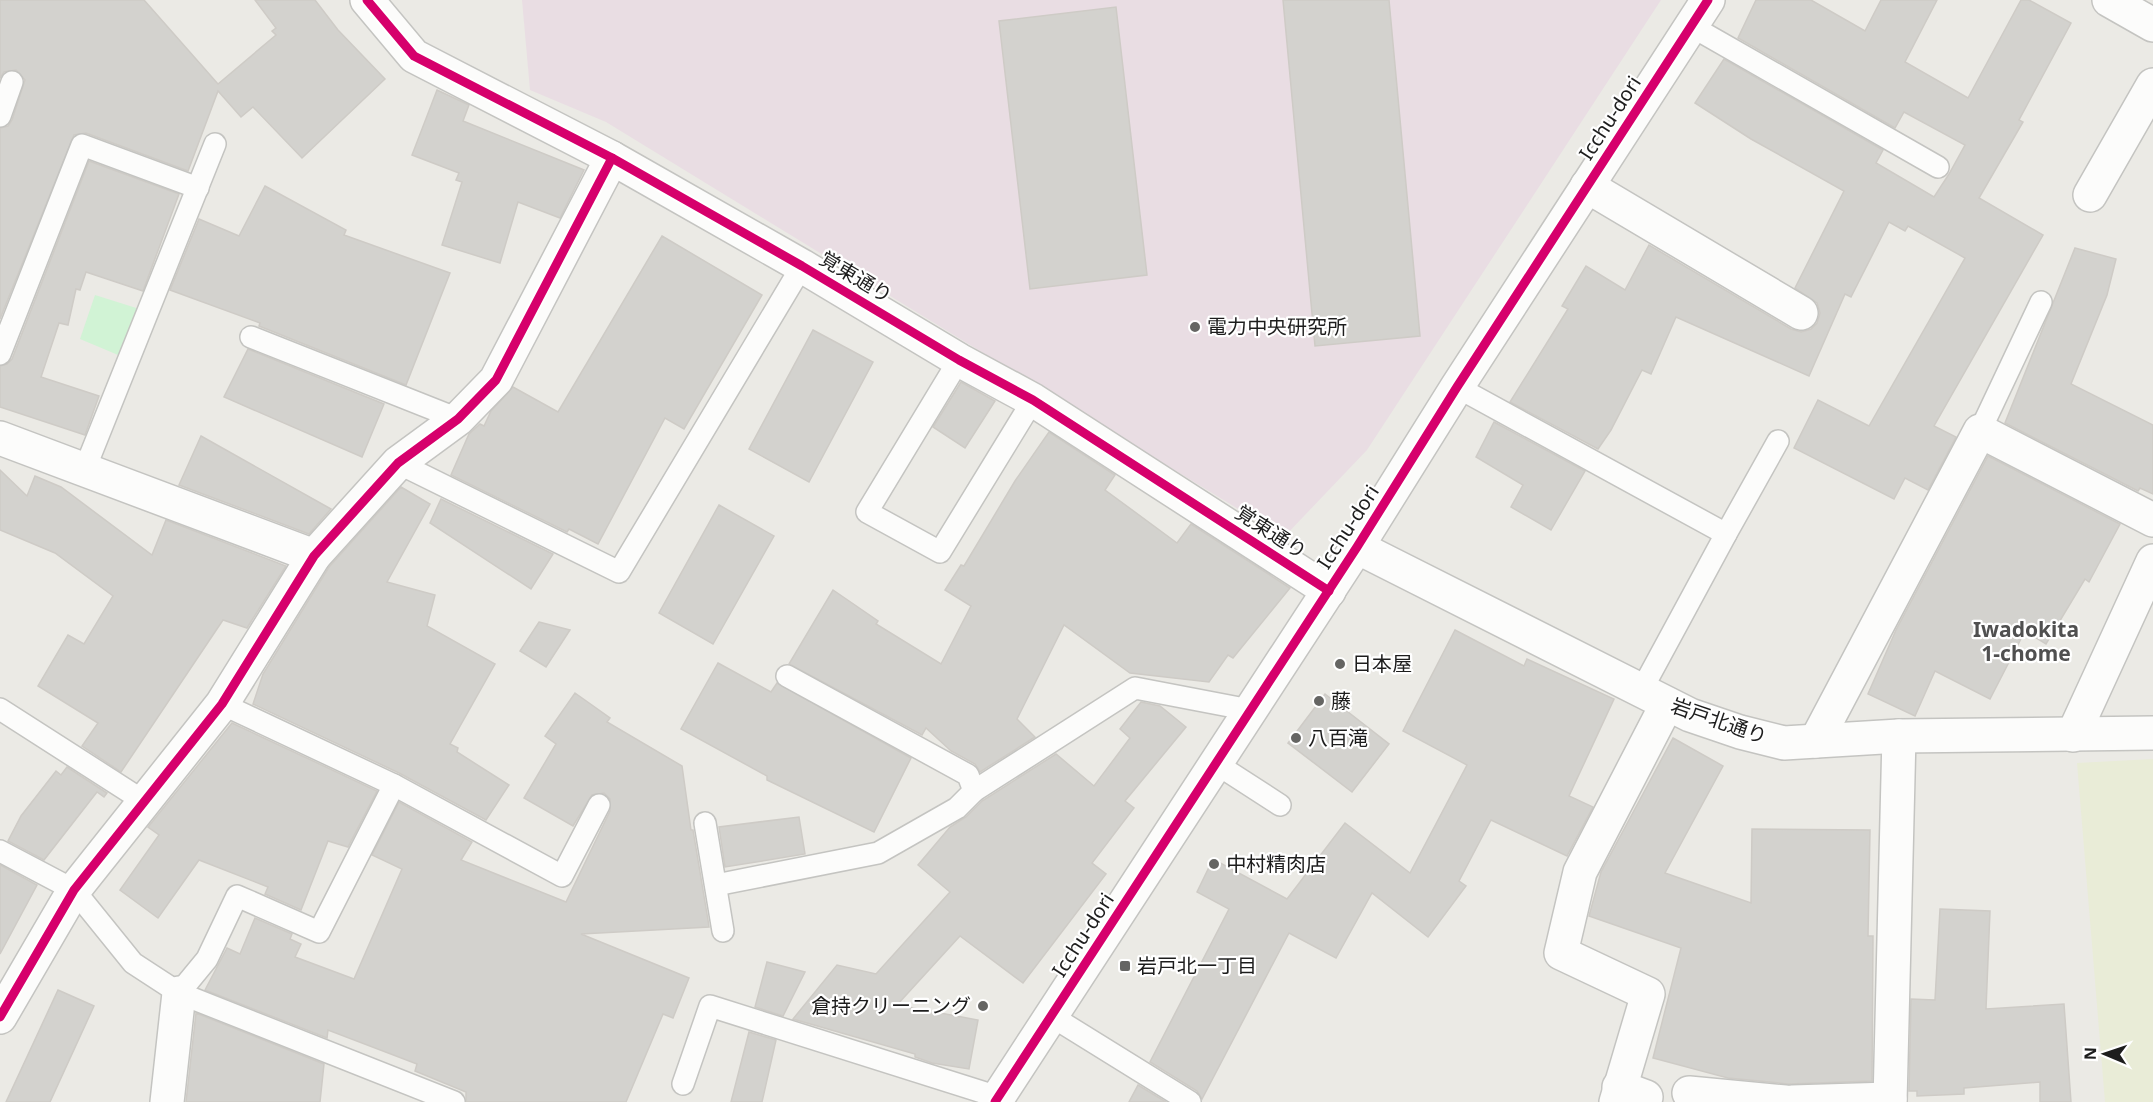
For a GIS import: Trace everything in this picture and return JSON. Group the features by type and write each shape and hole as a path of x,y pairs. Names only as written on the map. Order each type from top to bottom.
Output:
{"street":[{"name":"覚東通り","path":"367,0 414,56 612,158 802,266 959,360 1034,400 1329,591"},
{"path":"2109,0 2153,26"},
{"name":"Icchu-dori","path":"996,1099 1053,1017 1700,13"},
{"path":"2090,195 2153,86"},
{"path":"0,1017 74,890 222,704 314,556 398,462 458,419 496,380 612,158"},
{"path":"1587,186 1801,313"},
{"path":"1816,741 1980,431 2153,520"},
{"path":"0,438 314,556"},
{"name":"岩戸北通り","path":"1357,547 1654,697 1740,732 1784,743 1899,736 2153,733"},
{"path":"2073,735 2153,561"},
{"path":"1627,1095 1648,994 1561,953 1580,872 1654,697"},
{"path":"1792,1102 1890,1100 1899,736"},
{"path":"167,1102 179,993"},
{"path":"1689,1093 1785,1102"}],"lane":[{"path":"1700,13 1938,167"},
{"path":"0,116 12,82"},
{"path":"84,471 216,144"},
{"path":"0,354 82,145 198,188"},
{"path":"398,462 620,572 802,266"},
{"path":"1980,431 2041,302"},
{"path":"251,337 458,419"},
{"path":"959,360 867,512 940,552 1034,400"},
{"path":"1457,387 1726,534"},
{"path":"1654,697 1726,534 1778,441"},
{"path":"787,676 968,775 974,791"},
{"path":"716,885 878,854 957,808 974,791 1135,688 1250,710"},
{"path":"222,704 394,785 562,876 599,805"},
{"path":"0,709 145,802"},
{"path":"1215,763 1280,805"},
{"path":"179,993 207,959 237,896 319,932 394,785"},
{"path":"705,823 723,932"},
{"path":"0,851 74,890 133,963 179,993 454,1102"},
{"path":"683,1084 710,1006 996,1099"},
{"path":"1053,1017 1190,1102"}],"shaded area":[{"name":"電力中央研究所","path":"522,0 1661,0 1367,450 1284,537 606,122 530,90"}],"green space":[{"path":"95,295 149,312 130,360 80,339"},
{"path":"2153,759 2153,1102 2105,1102 2077,763"}],"building":[{"path":"0,0 144,0 218,84 276,35 272,31 276,28 255,0 315,0 338,30 385,79 302,158 253,107 241,117 218,91 188,171 86,133 74,135 0,319 0,128 8,126 12,120 25,80 16,70 4,72 0,78"},
{"path":"1283,0 1389,0 1420,336 1315,346"},
{"path":"1756,0 1811,0 1865,31 1881,0 1937,0 1905,62 1968,98 2021,0 2029,0 2071,23 2019,120 2023,122 1979,198 2043,235 1934,426 1956,437 1928,490 1905,478 1894,499 1794,448 1818,400 1869,426 1965,258 1908,226 1905,231 1889,222 1851,297 1845,294 1809,376 1676,317 1651,374 1642,370 1611,430 1598,449 1510,402 1568,309 1562,306 1586,266 1625,290 1649,245 1791,329 1801,332 1811,329 1817,323 1820,313 1817,303 1795,288 1844,191 1751,139 1695,103 1724,59 1883,150 1876,163 1934,197 1949,174 1965,145 1904,112 1895,128 1738,38"},
{"path":"1116,7 1147,275 1030,289 999,21"},
{"path":"437,90 469,105 463,121 584,170 560,218 518,202 500,263 442,245 462,182 456,180 459,173 412,155"},
{"path":"89,161 179,194 143,291 86,272 80,290 76,289 68,325 59,323 41,377 99,396 85,435 0,407 0,366 12,359"},
{"path":"265,186 346,230 344,235 450,273 406,385 259,326 260,323 170,290 199,219 239,236"},
{"path":"662,236 762,295 684,429 665,418 598,544 569,529 567,532 451,475 469,434 480,424 484,426 491,411 513,387 558,412"},
{"path":"2075,248 2116,259 2107,295 2071,384 2153,425 2153,494 2140,488 2138,491 2005,423"},
{"path":"813,330 873,362 809,482 749,449"},
{"path":"248,349 384,404 362,457 224,397"},
{"path":"961,382 995,401 965,448 933,427"},
{"path":"1494,422 1585,471 1551,530 1511,507 1523,485 1476,457"},
{"path":"1049,432 1115,475 1105,490 1177,543 1191,524 1290,588 1233,658 1228,655 1209,682 1130,673 1064,625 1017,719 1035,737 980,772 975,764 951,751 926,728 922,735 789,664 833,590 878,621 876,624 941,664 971,606 945,590 961,565 964,566 1015,481"},
{"path":"201,436 331,509 309,534 179,485"},
{"path":"1988,456 2120,524 2089,582 2085,579 2046,644 2025,631 1990,699 1935,671 1915,716 1868,694 1896,630"},
{"path":"0,470 27,496 35,476 61,487 152,555 166,520 286,566 247,628 223,620 121,772 82,746 98,723 38,686 68,635 84,644 113,596 55,553 0,530"},
{"path":"401,487 430,504 387,582 435,595 427,626 495,664 450,744 458,748 457,752 509,785 486,820 399,773 253,704 263,674 329,567"},
{"path":"441,499 553,554 531,589 430,523"},
{"path":"719,505 774,536 713,644 659,613"},
{"path":"539,622 570,630 546,667 520,651"},
{"path":"1455,630 1524,666 1527,659 1614,699 1569,796 1593,807 1567,856 1491,820 1459,881 1466,886 1428,937 1372,893 1336,958 1289,933 1202,1099 1197,1091 1150,1062 1229,909 1197,892 1213,859 1287,899 1345,823 1410,873 1467,765 1403,731"},
{"path":"718,663 771,692 777,683 911,758 874,832 767,780 767,776 681,729"},
{"path":"575,693 610,718 607,722 682,766 709,927 581,934 689,978 673,1018 663,1014 626,1102 466,1102 466,1092 415,1071 417,1064 328,1030 327,1038 205,990 227,948 240,954 255,918 292,934 290,939 301,944 295,957 354,979 402,869 372,855 399,802 472,842 461,860 566,902 610,811 610,799 604,793 592,795 573,826 524,798 556,744 545,736"},
{"path":"1325,694 1389,744 1352,792 1288,743"},
{"path":"1141,702 1160,706 1186,727 1125,801 1134,808 1092,863 1106,874 1023,983 960,936 897,1005 978,1020 969,1069 932,1063 915,1057 915,1054 793,1019 837,965 876,974 950,892 918,865 950,827 966,817 982,801 1056,754 1094,786 1130,738 1120,729"},
{"path":"232,723 377,791 348,847 328,841 301,910 265,894 268,887 199,860 158,918 120,890 159,835 148,827"},
{"path":"1673,738 1723,766 1665,873 1751,903 1752,829 1870,830 1868,936 1873,936 1872,1081 1789,1084 1728,1078 1653,1058 1681,948 1589,916 1601,872"},
{"path":"67,767 107,793 104,797 97,792 44,860 8,841 21,816 56,771 61,775"},
{"path":"799,817 805,854 725,867 719,827"},
{"path":"0,865 37,885 0,954"},
{"path":"1940,909 1990,911 1986,1009 2064,1004 2071,1102 2040,1102 2040,1082 1964,1088 1964,1094 1917,1096 1917,1091 1909,1091 1911,999 1935,1000"},
{"path":"767,962 805,972 783,1016 755,1007"},
{"path":"58,990 94,1006 50,1102 6,1102"},
{"path":"196,1013 324,1064 320,1102 186,1102"},
{"path":"749,1032 776,1040 762,1102 731,1102"},
{"path":"1138,1085 1166,1102 1129,1102"}],"cycle path":[{"path":"367,0 414,56 612,158 802,266 959,360 1033,400 1329,591"},
{"path":"995,1102 1357,547 1457,387 1708,0"},
{"path":"0,1017 74,890 222,704 314,556 398,463 458,419 496,380 612,158"}],"place":[{"name":"電力中央研究所","path":"1195,327"},
{"name":"日本屋","path":"1340,664"},
{"name":"藤","path":"1319,701"},
{"name":"八百滝","path":"1296,738"},
{"name":"中村精肉店","path":"1214,864"},
{"name":"岩戸北一丁目","path":"1125,966"},
{"name":"倉持クリーニング","path":"983,1006"}],"district":[{"name":"Iwadokita 1-chome","path":"2026,642"}]}
